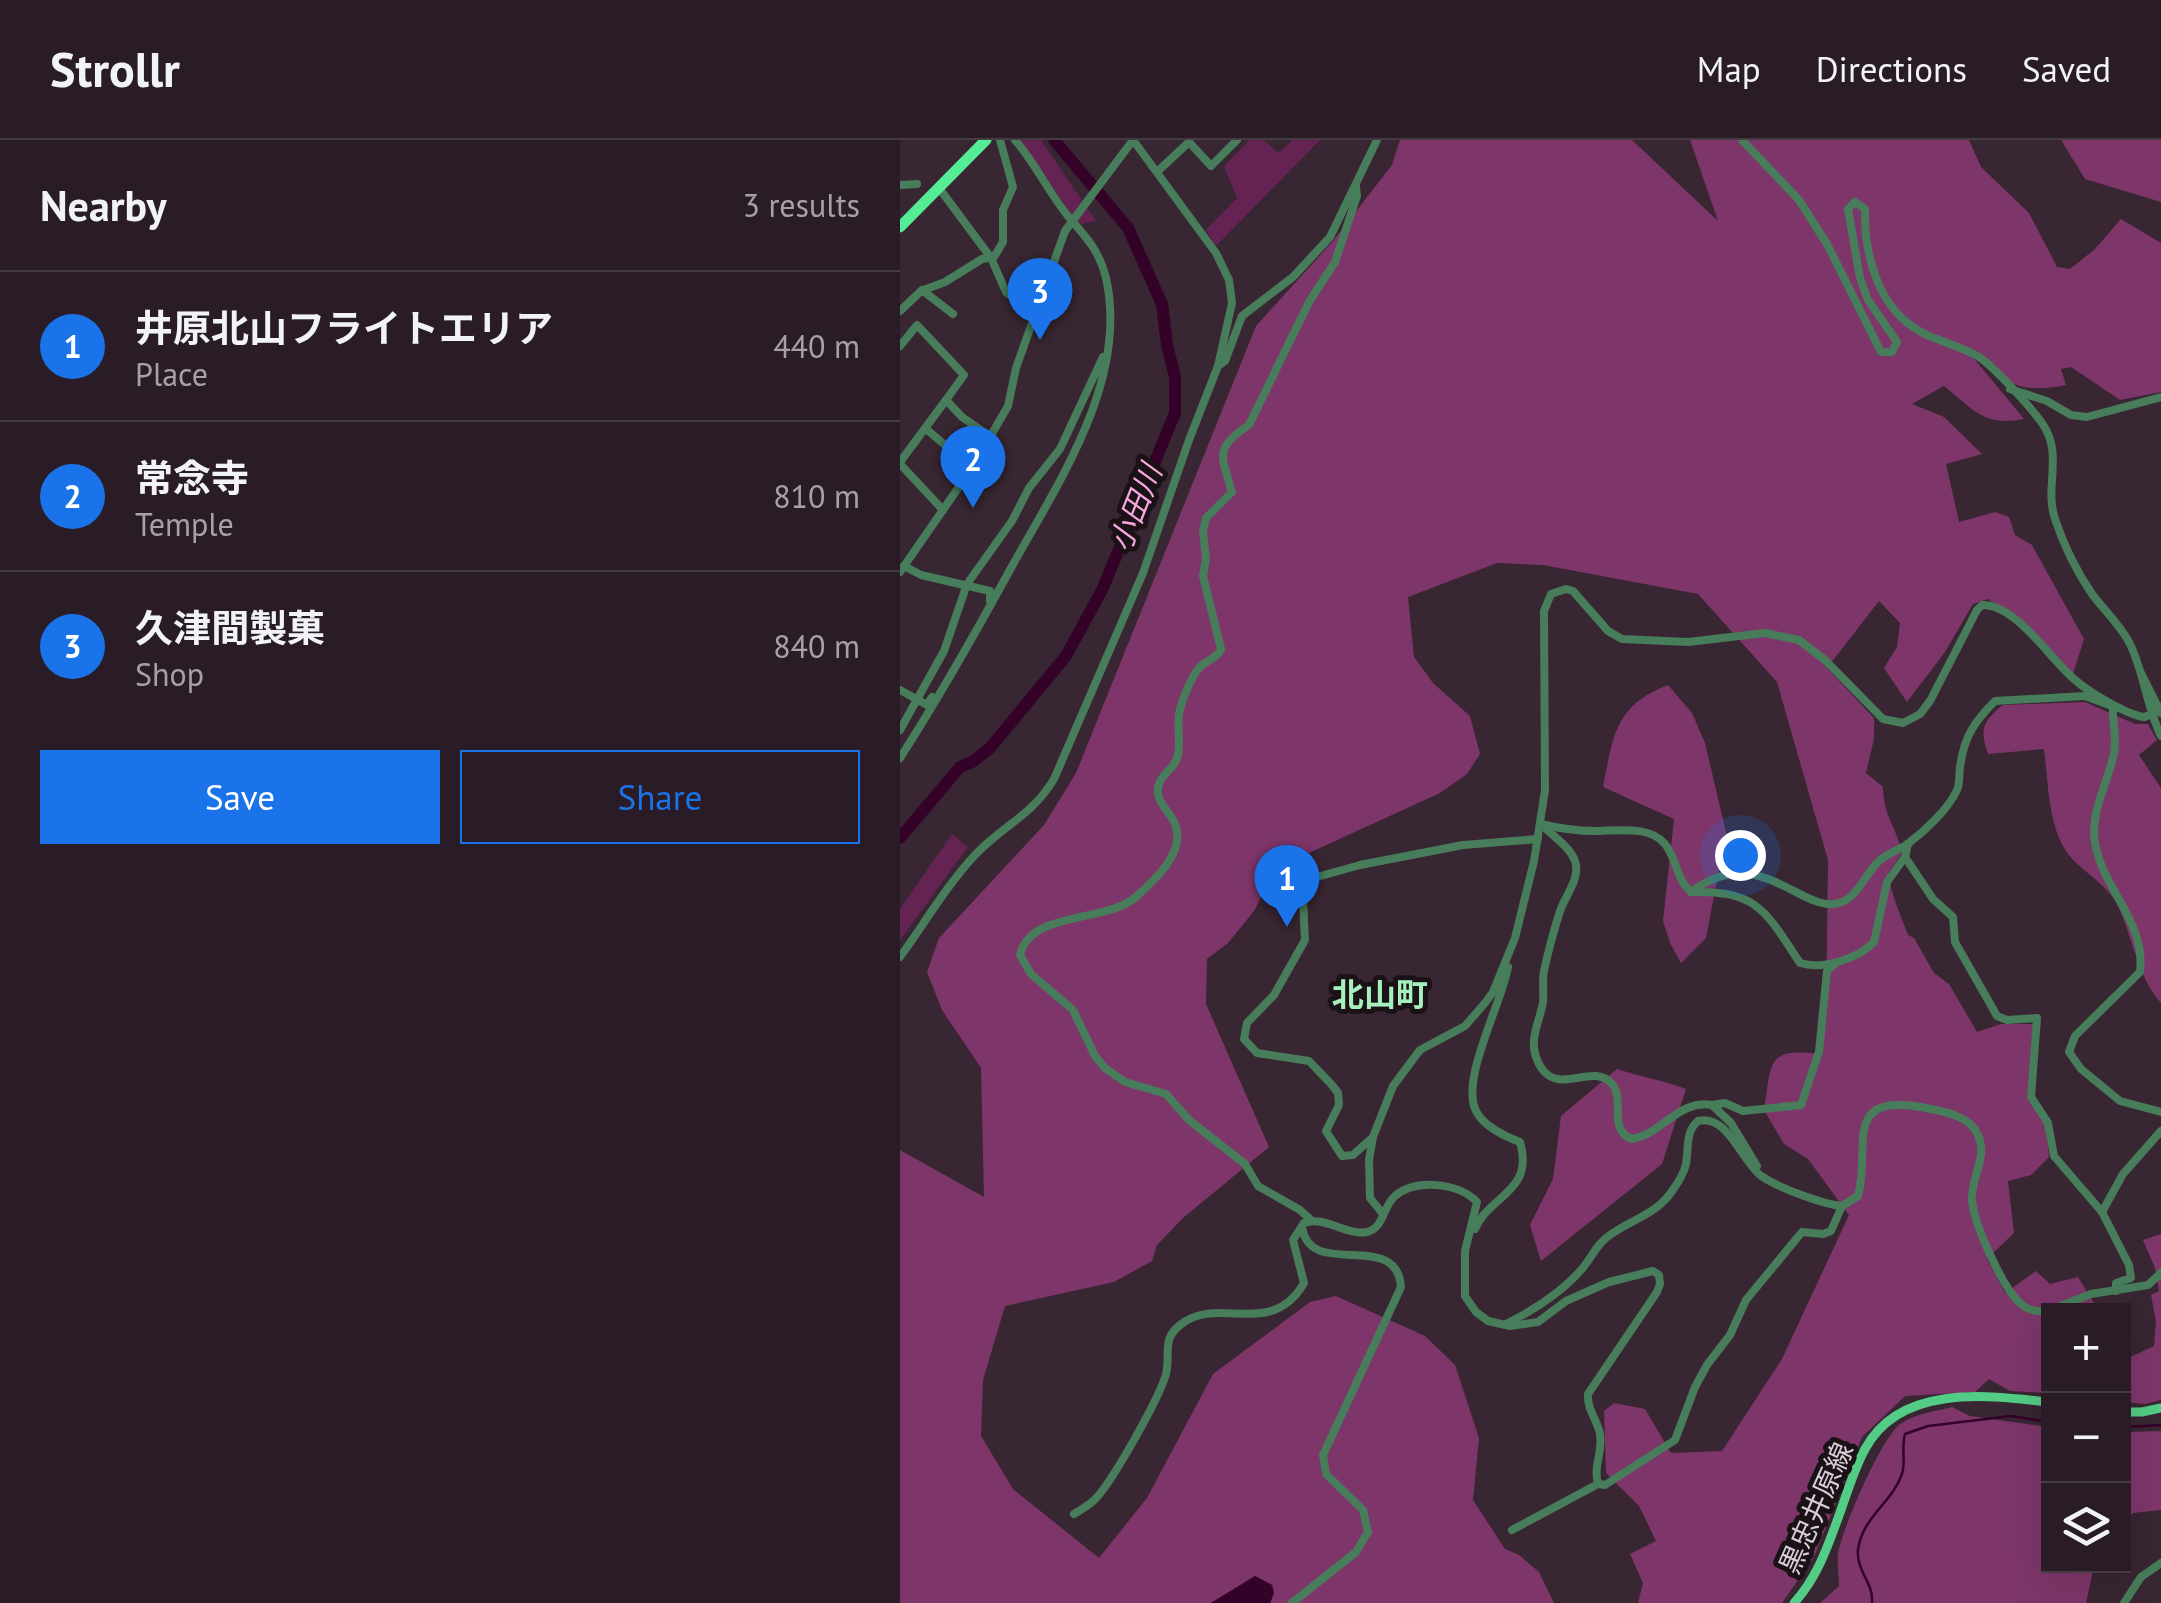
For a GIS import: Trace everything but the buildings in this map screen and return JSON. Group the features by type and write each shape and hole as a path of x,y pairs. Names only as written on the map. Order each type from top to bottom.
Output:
{"highway":[{"path":"900,227 986,140"}],"main road":[{"name":"黒忠井原線","path":"1794,1603 1822,1563 1866,1447 1886,1421 1913,1405 1934,1401 1987,1397 2041,1401"},
{"path":"2131,1412 2161,1408"}],"street":[{"path":"900,312 922,290 990,258 1003,242 1003,210 1013,187 1000,140"},
{"path":"900,758 1069,460 1088,419 1107,349 1107,282 1102,262 1090,239 1015,140"},
{"path":"900,957 973,857 994,836 1024,818 1054,779 1143,573 1218,366 1232,303 1230,280 1216,253 1134,140 1065,231 1016,368 1008,406 972,468 902,569 990,591 989,607"},
{"path":"1158,171 1190,141 1211,166 1238,140"},
{"path":"1218,366 1225,361 1242,316 1293,277 1318,252 1356,187 1377,140"},
{"path":"1742,140 1799,200 1827,244 1881,352 1892,352 1897,342 1868,300 1860,278 1848,209 1855,202 1864,209 1864,240 1872,270 1882,293 1897,312 1918,331 1976,355 2043,424 2052,440 2055,460 2052,512 2091,592 2128,641 2161,736"},
{"path":"900,185 917,184"},
{"path":"1356,187 1355,205 1335,262 1309,302 1248,425 1236,432 1222,451 1230,497 1206,518 1203,532 1203,576 1221,649 1201,666 1185,693 1177,723 1178,755 1159,782 1158,796 1176,826 1172,858 1134,900 1062,921 1028,936 1020,954 1031,974 1073,1010 1105,1068 1124,1082 1166,1094 1189,1120 1245,1164 1258,1186 1312,1220 1363,1232 1378,1226 1394,1196 1408,1188 1452,1186 1467,1193 1477,1202 1464,1266 1468,1302 1482,1318 1510,1326 1546,1319 1566,1301 1620,1276 1653,1271 1659,1275 1657,1292 1588,1394 1588,1408 1600,1434 1595,1472 1598,1484"},
{"path":"939,188 990,258 1006,292 1036,314"},
{"path":"922,290 953,314"},
{"path":"900,346 917,325 964,374 900,463 943,510"},
{"path":"900,730 944,651 967,584 1012,521 1029,488 1060,448 1107,349"},
{"path":"2010,388 2048,400 2071,415 2087,417 2161,397"},
{"path":"946,400 991,437"},
{"path":"925,428 972,468"},
{"path":"1383,1214 1370,1198 1368,1186 1373,1137 1394,1086 1420,1050 1465,1026 1494,992 1515,938 1538,839 1546,760 1544,611 1546,602 1559,590 1579,594 1608,632 1622,639 1688,642 1765,633 1799,640 1825,660 1884,719 1894,723 1909,722 1920,714 1982,605 1994,606 2036,637 2077,683 2130,714 2144,717 2159,712 2138,669"},
{"path":"900,690 927,705 950,675"},
{"path":"1691,892 1710,880 1740,874 1773,879 1822,904 1840,903 1883,856 1908,844 1956,792 1968,733 1995,701 2085,696 2114,705"},
{"path":"2114,705 2115,751 2094,819 2094,838 2098,861 2126,907 2136,935 2140,972 2075,1036 2069,1052 2081,1069 2120,1100 2161,1112"},
{"path":"1540,824 1648,834 1665,844 1681,883 1691,892 1718,892 1758,904 1800,962 1807,966 1836,962 1868,949 1874,942 1887,882 1905,857 1908,844"},
{"path":"1540,824 1572,854 1577,872 1560,911 1544,974 1534,1054 1553,1079 1596,1075 1608,1081 1616,1092 1619,1127 1624,1136 1631,1139 1649,1134 1689,1105 1724,1103 1743,1111 1801,1105 1818,1052 1826,971 1836,962"},
{"path":"1373,1137 1353,1156 1342,1156 1326,1131 1326,1124 1339,1104 1332,1085 1309,1061 1257,1052 1244,1039 1247,1023 1274,996 1305,940 1302,908 1307,890 1317,877 1346,868 1464,845 1538,839"},
{"path":"1905,857 1933,899 1953,917 1956,942 1997,1016 2007,1020 2036,1018 2031,1097 2051,1132 2054,1156 2102,1212 2131,1274 2129,1280 2116,1284 2116,1291"},
{"path":"1467,1240 1479,1219 1516,1185 1521,1162 1522,1145 1482,1119 1474,1105 1479,1049 1502,994 1506,962"},
{"path":"1712,1105 1730,1123 1756,1163 1757,1171"},
{"path":"1512,1530 1598,1484 1606,1485 1675,1440 1695,1387 1730,1335 1755,1287 1802,1232 1831,1231 1842,1206 1858,1196 1860,1137 1875,1112 1891,1106 1922,1107 1965,1120 1976,1130 1982,1148 1972,1195 1978,1224 2012,1294 2026,1308 2041,1310"},
{"path":"1506,1324 1563,1286 1612,1233 1659,1208 1682,1174 1690,1130 1698,1121 1710,1119 1718,1124 1767,1178 1842,1206"},
{"path":"2102,1212 2123,1174 2161,1131"},
{"path":"1074,1514 1099,1496 1142,1422 1166,1374 1166,1340 1179,1326 1204,1314 1244,1316 1273,1310 1302,1288 1304,1278 1293,1240 1294,1234 1312,1220"},
{"path":"1292,1603 1356,1552 1366,1539 1369,1525 1363,1510 1328,1478 1323,1456 1401,1287 1399,1273 1391,1262 1374,1256 1316,1250 1308,1243 1302,1227"},
{"path":"2069,1303 2091,1294 2148,1285 2161,1273"},
{"path":"2124,1603 2141,1577 2161,1563"}],"shaded area":[{"path":"1020,140 1041,140 1096,221 1081,224 1071,214"},
{"path":"1250,140 1264,140 1278,153 1293,140 1320,140 1216,246 1206,230 1237,198 1224,166"},
{"path":"1400,140 1632,140 1718,221 1690,140 1969,140 1981,167 2029,213 2057,267 2070,269 2095,249 2121,219 2161,243 2161,392 2120,400 2071,367 2061,369 2066,385 2022,386 2002,377 1967,350 2024,419 1989,418 1944,386 1912,404 1944,417 1982,454 1946,464 1959,522 1995,512 2009,517 2015,535 2032,545 2084,639 2073,674 2038,635 1988,599 1973,604 1945,652 1907,702 1884,668 1897,647 1900,623 1879,601 1827,668 1874,718 1874,739 1866,773 1883,787 1902,853 1888,874 1908,935 1914,938 1934,973 1949,984 1977,1032 2001,1024 2033,1024 2027,1097 2046,1126 2049,1157 2031,1175 2008,1181 2014,1233 1987,1259 2005,1293 2036,1271 2050,1284 2078,1277 2094,1303 2041,1303 2041,1393 2010,1391 1989,1379 1975,1392 1905,1396 1862,1437 1814,1557 1782,1603 1638,1603 1643,1583 1630,1554 1656,1541 1639,1506 1606,1473 1604,1411 1614,1403 1645,1409 1671,1453 1722,1451 1782,1359 1849,1215 1808,1159 1784,1144 1764,1110 1774,1062 1789,1053 1819,1054 1826,1020 1828,860 1777,682 1698,594 1543,565 1497,563 1408,597 1414,657 1433,683 1470,716 1480,754 1467,774 1440,793 1276,868 1254,911 1228,943 1207,959 1206,1004 1269,1147 1183,1218 1157,1245 1152,1261 1114,1282 1005,1306 983,1380 981,1436 1013,1489 1099,1558 1147,1498 1213,1374 1310,1302 1336,1296 1425,1336 1455,1365 1479,1438 1473,1500 1505,1549 1539,1572 1554,1603 1270,1603 1272,1585 1255,1576 1211,1603 900,1603 900,1150 984,1197 981,1068 942,1010 927,972 939,938 1044,825 1076,773 1256,326 1332,242 1392,165"},
{"path":"2061,140 2161,140 2161,202 2085,179"},
{"path":"1668,685 1692,713 1705,743 1729,845 1722,854 1706,938 1681,963 1663,921 1674,819 1603,787 1619,724 1637,702"},
{"path":"2085,702 2135,724 2148,724 2157,740 2139,755 2161,788 2161,1003 2141,969 2117,904 2064,848 2055,825 2044,749 1988,754 1985,745 1985,726 2003,705"},
{"path":"952,834 968,847 900,940 900,909"},
{"path":"1617,1069 1686,1089 1662,1164 1541,1261 1530,1225 1553,1179 1561,1116"},
{"path":"2161,1234 2161,1400 2145,1404 2131,1403 2131,1357 2154,1346 2156,1321 2151,1295 2159,1291 2155,1268 2143,1240"},
{"path":"1952,1407 1970,1416 2041,1426 2041,1573 2092,1573 2086,1603 1820,1603 1839,1586 1838,1554 1872,1466 1899,1425 1925,1413"},
{"path":"2161,1431 2161,1510 2131,1515 2131,1432"},
{"path":"1255,1576 1272,1585 1270,1603 1211,1603"}],"waterway":[{"name":"小田川","path":"900,838 960,767 990,748 1066,656 1103,588 1175,413 1175,377 1162,304 1128,228 1054,140"},
{"path":"1872,1603 1858,1550 1865,1528 1902,1474 1905,1434 1928,1426 2011,1416 2041,1421"},
{"path":"2131,1427 2161,1425"}],"place":[{"name":"久津間製菓","path":"1040,340"},
{"name":"常念寺","path":"973,508"},
{"name":"井原北山フライトエリア","path":"1287,927"}],"district":[{"name":"北山町","path":"1380,995"}]}
